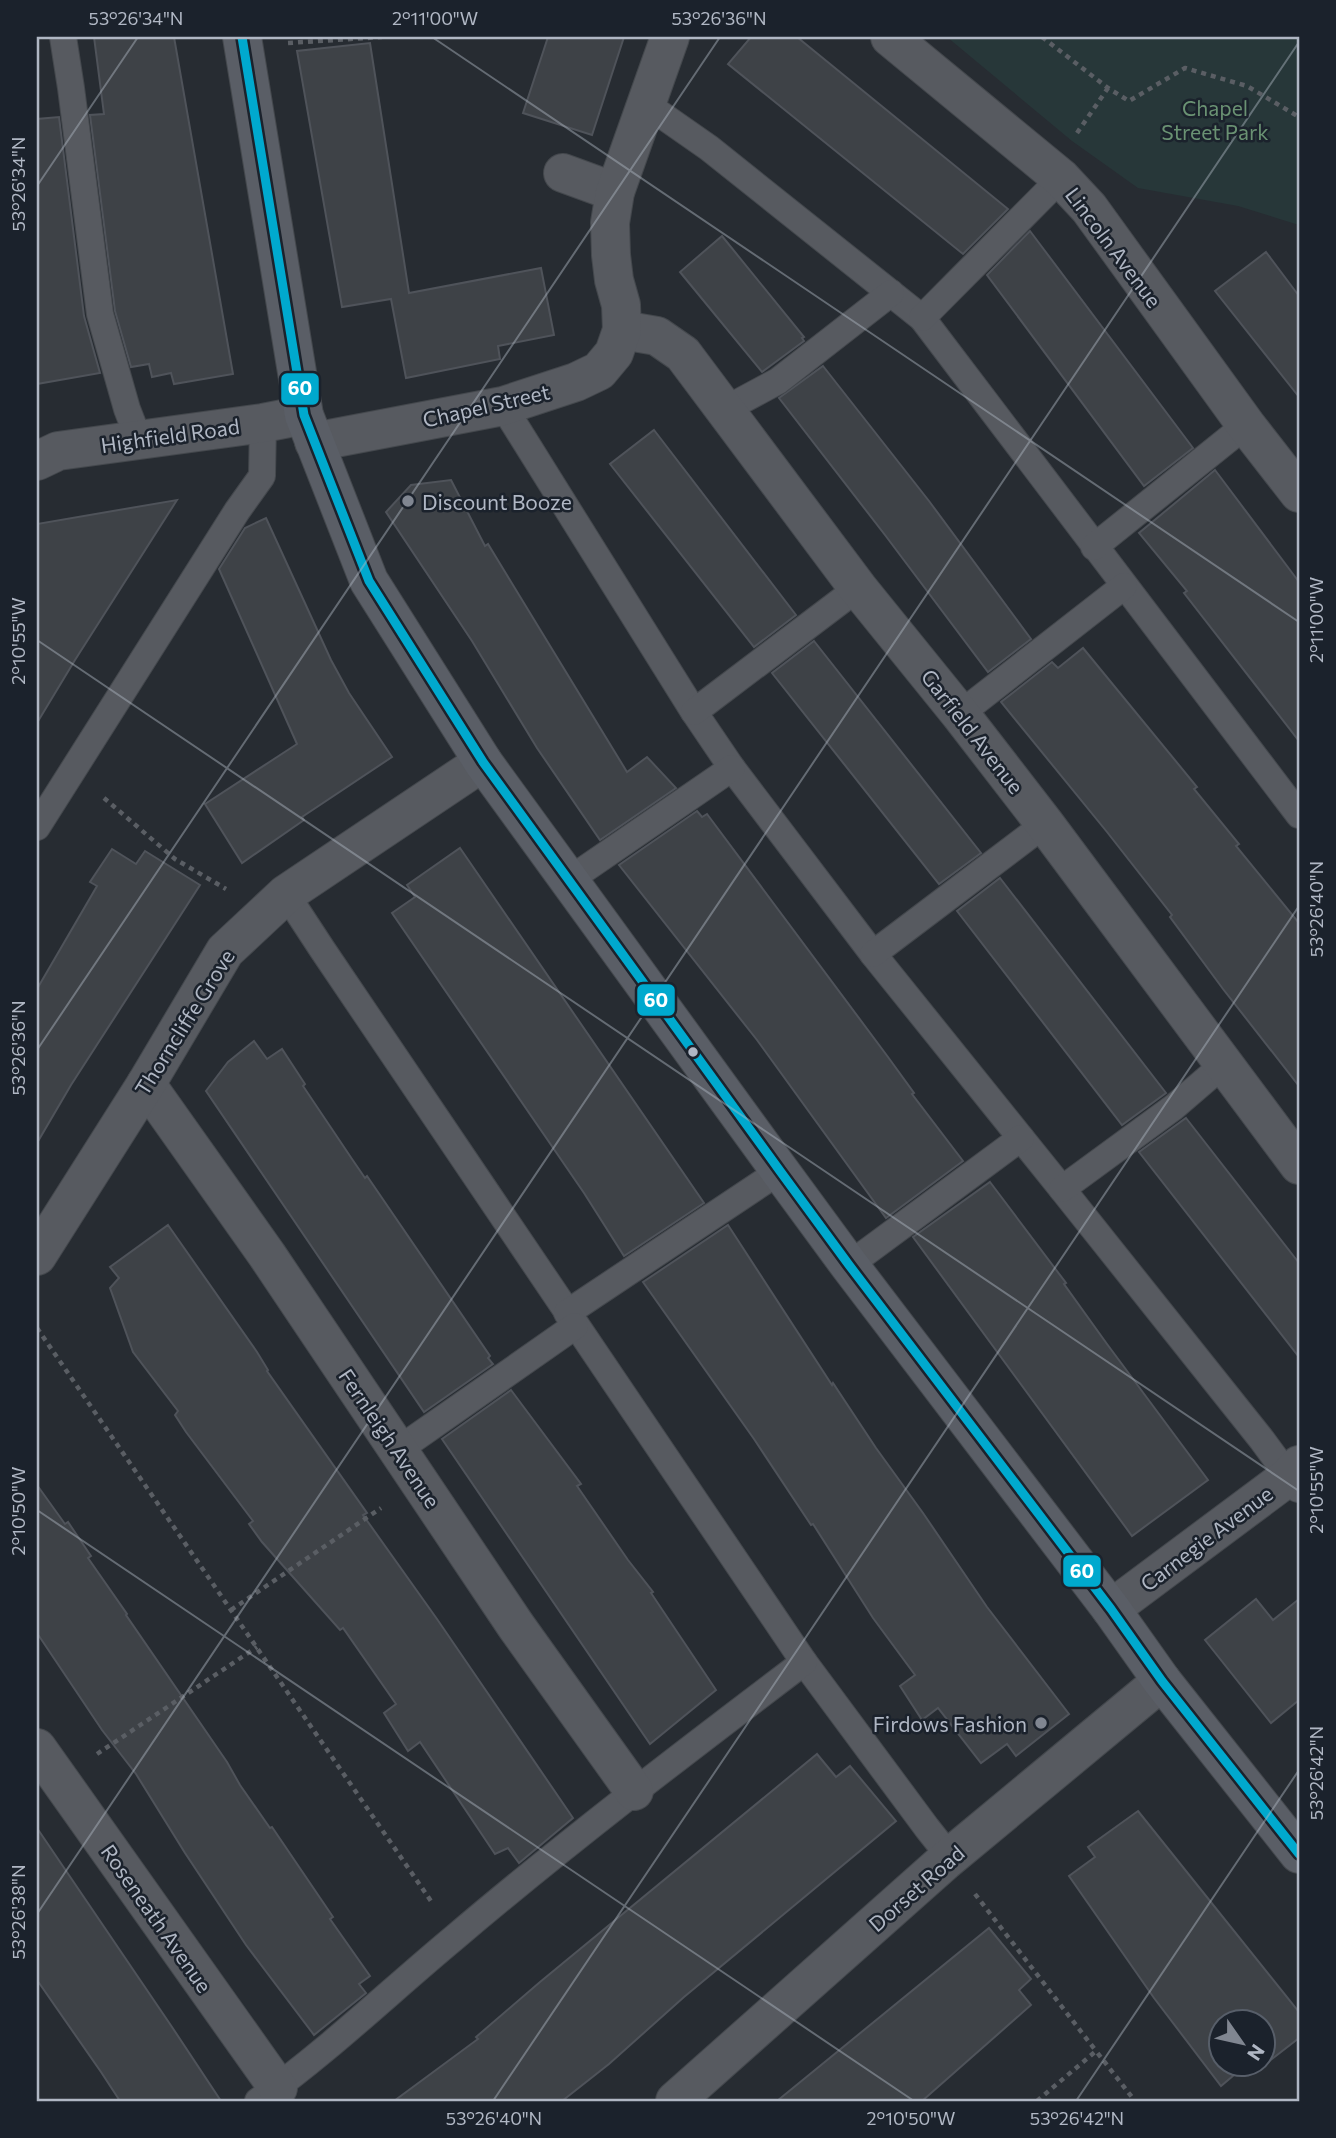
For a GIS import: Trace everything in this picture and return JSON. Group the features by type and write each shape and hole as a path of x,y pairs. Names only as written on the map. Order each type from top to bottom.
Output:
{"main road":[{"path":"242,37 309,428 369,581 483,762 780,1171 1111,1609 1162,1681 1299,1854"}],"street":[{"path":"622,330 621,304 611,255 610,223 615,192 670,37"},
{"name":"Lincoln Avenue","path":"890,37 1061,178 1089,208 1246,425 1299,493"},
{"path":"563,173 615,192"},
{"name":"Chapel Street","path":"309,428 503,406 576,382 598,371 614,353 622,330"},
{"name":"Garfield Avenue","path":"622,330 657,337 683,354 858,588 960,713 1045,824 1299,1165"},
{"name":"Highfield Road","path":"37,461 58,451 263,423 309,428"},
{"name":"Thorncliffe Grove","path":"37,1256 146,1084 225,951 275,905 483,762"},
{"name":"Fernleigh Avenue","path":"146,1084 267,1255 516,1626 634,1791"},
{"name":"Carnegie Avenue","path":"1111,1609 1296,1477"},
{"name":"Dorset Road","path":"675,2101 948,1859 1162,1681"},
{"name":"Roseneath Avenue","path":"37,1748 268,2094"}],"lane":[{"path":"63,37 100,314 127,409 139,440"},
{"path":"646,104 709,148 922,318 1299,815"},
{"path":"922,318 1061,178"},
{"path":"726,410 778,381 891,293"},
{"path":"503,406 694,712 732,768 873,954 1262,1440 1296,1477"},
{"path":"37,828 237,511 262,476 263,423"},
{"path":"1094,547 1246,425"},
{"path":"960,713 1124,586"},
{"path":"694,712 858,588"},
{"path":"569,880 732,768"},
{"path":"873,954 1045,824"},
{"path":"275,905 571,1320 804,1662 948,1859"},
{"path":"1062,1189 1174,1107 1224,1064"},
{"path":"849,1265 1021,1138"},
{"path":"398,1450 571,1320 780,1171"},
{"path":"268,2094 634,1791 804,1662"}],"path":[{"path":"286,43 382,37"},
{"path":"1042,37 1129,101 1185,68 1247,86 1299,117"},
{"path":"72,772 175,859 224,888 275,905"},
{"path":"37,1328 455,1937"},
{"path":"230,1610 419,1482"},
{"path":"59,1779 257,1647"},
{"path":"948,1859 1135,2101"},
{"path":"1037,2101 1096,2052"}],"green space":[{"name":"Chapel Street Park","path":"947,37 1299,37 1299,225 1238,206 1138,188 1072,141"}],"building":[{"path":"94,37 174,37 233,374 174,384 171,373 152,377 149,364 131,367 115,311 90,115 104,114"},
{"path":"548,37 624,37 592,135 523,113"},
{"path":"751,37 797,37 1008,209 963,254 728,64"},
{"path":"370,43 409,293 541,268 554,335 498,346 500,359 406,378 391,299 342,307 297,51"},
{"path":"59,117 84,316 100,373 37,384 37,119"},
{"path":"1030,231 1193,448 1144,486 987,275"},
{"path":"722,236 804,337 804,341 762,372 680,272"},
{"path":"1266,252 1299,296 1299,397 1215,291"},
{"path":"823,366 929,501 1031,639 988,672 779,398"},
{"path":"654,430 796,615 754,647 610,464"},
{"path":"1215,470 1299,582 1299,741 1184,593 1187,591 1139,533"},
{"path":"451,480 485,546 488,544 627,772 647,757 676,788 600,840 537,748 472,641 386,512 411,485"},
{"path":"177,500 75,660 37,723 37,524"},
{"path":"266,518 331,660 349,693 392,757 302,817 304,820 242,863 205,804 297,744 219,569 245,528"},
{"path":"814,641 981,853 939,884 772,673"},
{"path":"1083,648 1197,787 1194,789 1239,844 1236,846 1299,923 1299,1086 1223,989 1170,917 1172,915 1001,702 1052,662 1058,668"},
{"path":"697,811 702,817 707,814 963,1161 886,1218 757,1040 619,865"},
{"path":"460,848 704,1203 624,1256 584,1193 392,913 415,897 407,885"},
{"path":"112,849 136,864 145,851 200,885 71,1085 37,1143 37,989 97,886 90,882"},
{"path":"1000,878 1166,1093 1122,1125 957,911"},
{"path":"254,1041 267,1059 282,1049 305,1084 303,1086 352,1159 365,1178 367,1176 490,1356 488,1358 493,1364 424,1412 206,1091 228,1062"},
{"path":"1186,1118 1299,1263 1299,1357 1139,1152"},
{"path":"990,1182 1208,1480 1132,1536 913,1237"},
{"path":"168,1225 367,1513 363,1515 573,1818 519,1863 508,1848 495,1854 420,1742 408,1751 384,1713 396,1704 343,1628 340,1630 262,1542 249,1524 253,1521 186,1432 175,1415 178,1411 133,1352 110,1288 119,1278 110,1267"},
{"path":"728,1225 832,1385 833,1383 987,1607 1069,1714 1016,1756 1007,1744 981,1763 938,1708 922,1720 900,1686 915,1675 643,1282"},
{"path":"511,1390 581,1484 577,1486 653,1592 651,1593 716,1690 650,1744 442,1439"},
{"path":"37,1485 65,1524 68,1522 91,1556 88,1558 240,1785 333,1917 330,1919 370,1976 359,1984 366,1993 314,2035 246,1945 136,1774 102,1730 37,1633"},
{"path":"1256,1599 1273,1620 1299,1599 1299,1700 1271,1723 1205,1640"},
{"path":"817,1754 836,1777 850,1766 896,1821 684,1997 609,2064 562,2101 394,2101 478,2039 476,2037 540,1982"},
{"path":"1138,1811 1299,2012 1299,2038 1276,2056 1276,2008 1206,2008 1206,2066 1154,1998 1069,1876 1095,1857 1088,1847"},
{"path":"37,1828 221,2101 120,2101 37,1980"},
{"path":"989,1928 1031,1979 1019,1990 1031,2005 922,2101 777,2101"},
{"path":"1215,2078 1230,2078 1221,2086"}],"transit line":[{"name":"60","path":"242,37 304,415 369,581 483,762 780,1171 1111,1609 1162,1681 1299,1854"}],"place":[{"name":"Discount Booze","path":"408,501"},
{"name":"Firdows Fashion","path":"1041,1723"}]}
